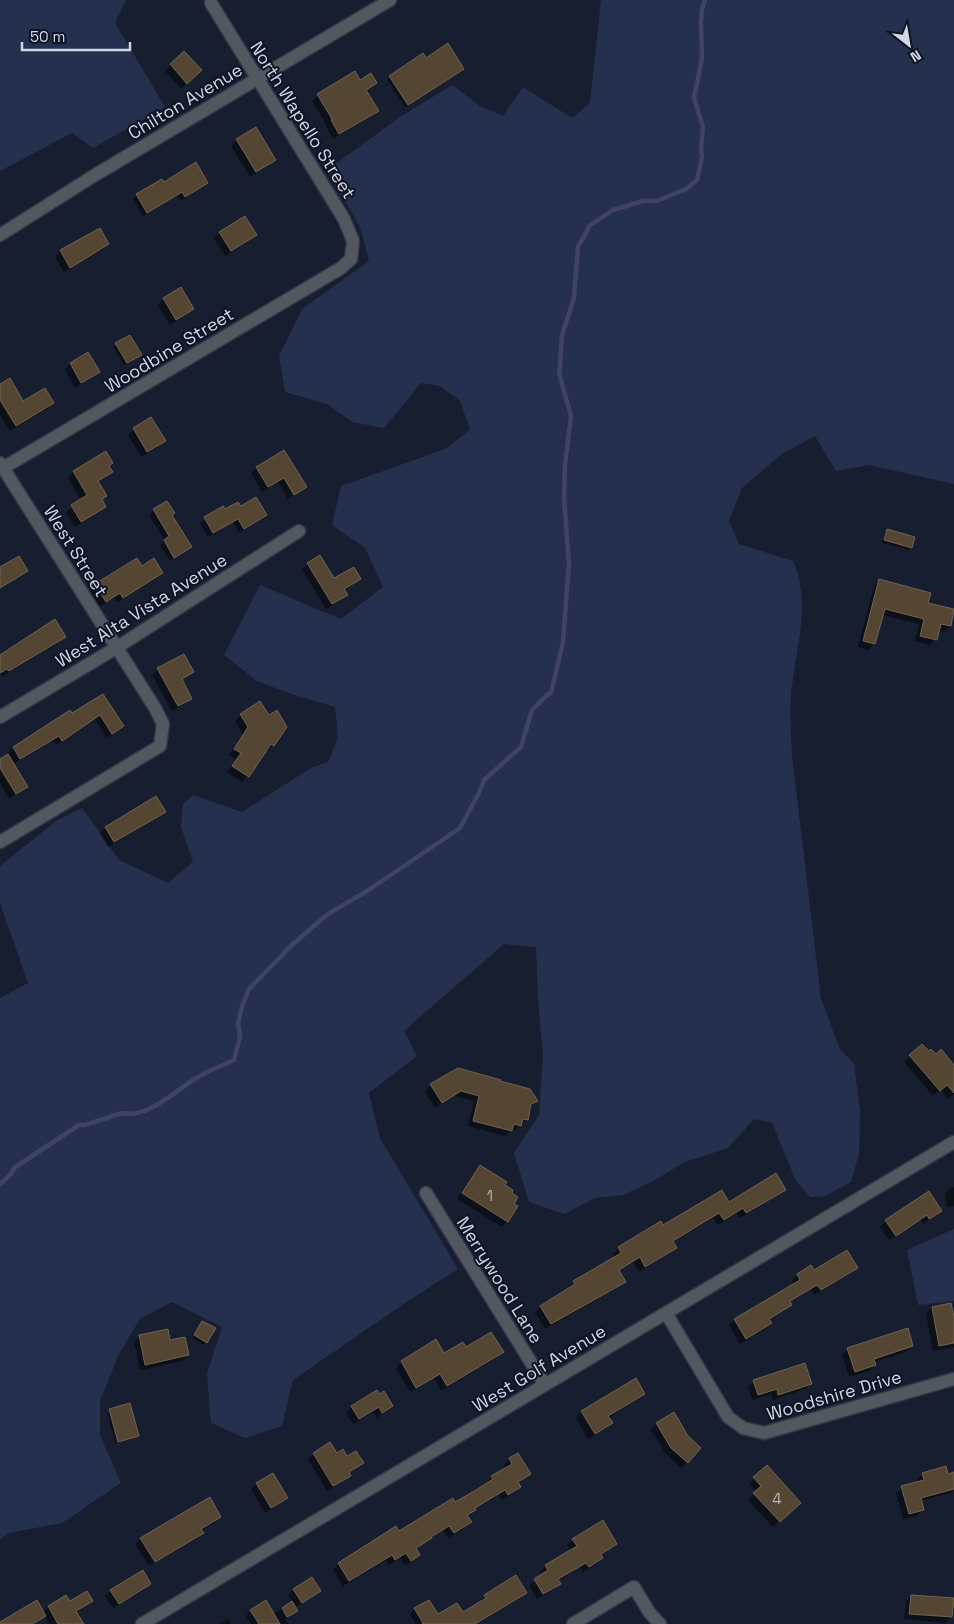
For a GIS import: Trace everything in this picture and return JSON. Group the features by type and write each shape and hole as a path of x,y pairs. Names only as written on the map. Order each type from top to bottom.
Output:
{"street":[{"name":"Chilton Avenue","path":"0,235 95,174 390,0"},
{"name":"North Wapello Street","path":"211,3 344,219 353,241 351,259"},
{"name":"Woodbine Street","path":"2,465 341,268 351,259"},
{"name":"West Street","path":"0,842 160,746 163,724 155,708 2,465"},
{"name":"West Alta Vista Avenue","path":"0,717 116,648 299,531"},
{"name":"West Golf Avenue","path":"142,1624 954,1142"},
{"name":"Merrywood Lane","path":"426,1193 545,1385"},
{"name":"Woodshire Drive","path":"666,1313 728,1417 742,1428 764,1433 954,1379"},
{"path":"573,1624 634,1587 649,1612 660,1624"}],"shaded area":[{"path":"0,0 126,0 115,23 165,107 93,148 72,133 0,171"},
{"path":"601,0 954,0 954,484 869,465 836,471 815,436 782,454 742,488 729,521 739,544 793,561 801,592 801,623 791,695 792,756 821,999 840,1049 854,1064 860,1112 859,1154 851,1182 825,1196 810,1197 796,1181 772,1123 754,1119 728,1148 685,1162 653,1181 623,1195 595,1198 564,1214 529,1202 514,1153 539,1115 543,1056 536,947 504,944 404,1031 417,1056 369,1093 380,1138 458,1269 293,1380 282,1426 245,1438 211,1423 207,1374 222,1327 172,1302 140,1319 119,1354 100,1401 100,1435 121,1483 62,1523 9,1533 0,1539 0,998 28,983 0,903 0,866 56,821 82,808 119,860 168,883 193,862 181,827 183,804 193,795 242,812 311,768 328,762 338,738 335,707 294,695 257,681 224,655 260,585 341,619 383,587 365,548 332,525 341,486 445,449 470,430 460,401 440,386 421,383 384,428 352,422 327,404 285,392 279,356 302,309 369,261 360,227 327,170 400,117 452,85 480,106 503,116 523,87 572,118 590,103"},
{"path":"954,1229 954,1301 918,1305 907,1250"}],"building":[{"path":"448,43 464,69 408,105 389,76 423,53 426,58"},
{"path":"184,51 202,70 187,84 170,64"},
{"path":"355,71 360,80 371,73 377,83 366,90 379,111 339,134 317,94"},
{"path":"256,127 276,160 256,172 236,139"},
{"path":"196,162 208,183 185,197 182,192 147,213 136,194 162,179 164,182"},
{"path":"245,216 257,235 231,251 219,232"},
{"path":"100,228 109,244 70,268 60,250"},
{"path":"181,287 194,309 176,320 163,298"},
{"path":"130,335 142,355 127,363 115,343"},
{"path":"88,352 100,372 81,383 70,363"},
{"path":"10,378 23,401 45,388 54,403 16,426 0,400 0,384"},
{"path":"151,417 166,441 147,452 133,428"},
{"path":"284,450 307,487 294,495 284,478 268,487 256,467"},
{"path":"106,451 113,463 109,466 113,472 98,481 107,496 102,499 106,507 81,522 71,505 87,495 73,471"},
{"path":"256,497 267,515 244,529 238,519 213,533 204,517 223,506 225,509 238,502 241,506"},
{"path":"167,501 175,513 172,515 192,547 174,558 164,540 169,536 153,509"},
{"path":"887,529 915,537 912,548 884,540"},
{"path":"320,555 334,578 354,567 361,579 344,589 348,595 332,604 307,563"},
{"path":"19,556 28,571 0,588 0,567"},
{"path":"137,558 142,566 154,558 163,573 123,598 120,593 106,602 95,584"},
{"path":"879,579 931,593 928,603 954,609 951,626 941,624 937,640 920,636 924,619 885,609 875,644 863,641"},
{"path":"55,619 66,637 9,671 7,669 0,673 0,655"},
{"path":"184,654 194,672 182,679 192,699 178,706 157,668"},
{"path":"103,694 124,726 112,734 100,715 62,741 59,736 20,759 13,747 70,710 72,713"},
{"path":"260,701 269,715 277,710 287,727 274,746 271,744 249,777 232,766 241,753 234,749 248,727 240,714"},
{"path":"8,754 28,787 16,794 0,768 0,759"},
{"path":"156,796 166,812 114,842 105,827"},
{"path":"922,1044 929,1051 931,1049 936,1054 941,1049 954,1065 954,1093 947,1085 940,1091 909,1055"},
{"path":"458,1068 530,1089 538,1101 531,1104 528,1120 523,1119 521,1126 514,1124 512,1131 473,1121 479,1096 461,1091 442,1103 430,1084"},
{"path":"480,1165 507,1182 505,1185 513,1190 512,1193 518,1197 514,1204 518,1206 508,1222 462,1193"},
{"path":"776,1173 786,1190 746,1213 743,1208 724,1220 719,1213 673,1241 677,1248 645,1267 640,1257 619,1270 626,1282 551,1324 540,1306 575,1284 573,1281 621,1253 618,1247 661,1221 663,1225 722,1190 729,1202"},
{"path":"929,1191 942,1211 929,1219 927,1215 896,1236 885,1220"},
{"path":"847,1250 858,1268 821,1290 817,1285 790,1301 792,1305 769,1319 772,1323 746,1339 734,1319 800,1280 797,1274 811,1265 814,1270"},
{"path":"951,1303 954,1317 954,1343 939,1346 932,1307"},
{"path":"202,1321 216,1328 207,1343 194,1335"},
{"path":"908,1328 913,1346 874,1359 876,1365 855,1372 847,1348"},
{"path":"168,1329 170,1340 185,1337 189,1355 145,1365 139,1335"},
{"path":"491,1332 504,1352 447,1386 440,1374 416,1388 401,1361 436,1339 444,1353 463,1342 466,1347"},
{"path":"805,1363 812,1384 778,1395 777,1389 758,1395 753,1380"},
{"path":"636,1378 645,1394 608,1416 613,1423 595,1434 581,1411"},
{"path":"377,1390 380,1394 384,1391 393,1406 382,1413 379,1407 359,1419 351,1406"},
{"path":"130,1403 139,1436 118,1442 109,1409"},
{"path":"674,1412 688,1436 701,1448 688,1463 671,1448 656,1423"},
{"path":"330,1442 337,1453 343,1449 347,1456 356,1451 364,1463 349,1472 351,1476 333,1486 313,1453"},
{"path":"518,1453 531,1474 518,1482 521,1487 508,1495 505,1490 475,1508 476,1510 467,1515 472,1522 454,1533 449,1526 431,1537 416,1548 420,1555 411,1561 406,1553 395,1560 392,1555 349,1581 338,1563 396,1526 399,1531 453,1498 455,1502 476,1490 493,1479 491,1476 512,1464 509,1458"},
{"path":"767,1465 801,1503 780,1522 753,1493 761,1486 753,1477"},
{"path":"946,1466 948,1474 954,1472 954,1489 921,1498 924,1510 909,1514 901,1486 924,1480 922,1473"},
{"path":"273,1473 288,1498 271,1508 256,1483"},
{"path":"210,1497 221,1517 201,1529 204,1533 155,1562 140,1538"},
{"path":"603,1520 617,1544 601,1554 603,1558 589,1567 586,1563 558,1579 561,1584 543,1594 534,1579 548,1570 545,1565 577,1546 572,1539"},
{"path":"143,1570 151,1584 119,1604 110,1590"},
{"path":"516,1575 527,1593 475,1624 422,1624 414,1608 429,1600 438,1614 457,1603 463,1612 486,1598 484,1595"},
{"path":"312,1577 321,1591 302,1603 293,1589"},
{"path":"87,1591 93,1601 76,1611 84,1624 58,1624 48,1606 66,1595 70,1601"},
{"path":"911,1595 954,1598 952,1617 909,1614"},
{"path":"37,1600 46,1616 33,1624 0,1624 0,1622"},
{"path":"266,1600 280,1624 259,1624 250,1610"},
{"path":"292,1601 298,1611 287,1617 282,1608"}],"waterway":[{"path":"0,1184 11,1174 14,1168 79,1125 85,1125 122,1113 131,1114 151,1108 200,1076 234,1060 240,1034 238,1024 242,1006 249,989 293,944 328,914 367,891 460,828 484,780 521,747 532,710 551,693 563,642 569,563 564,497 565,465 571,416 559,373 562,335 574,298 578,246 589,226 613,210 643,201 657,201 686,189 697,180 702,157 703,127 694,98 702,58 701,22 705,0"}]}
